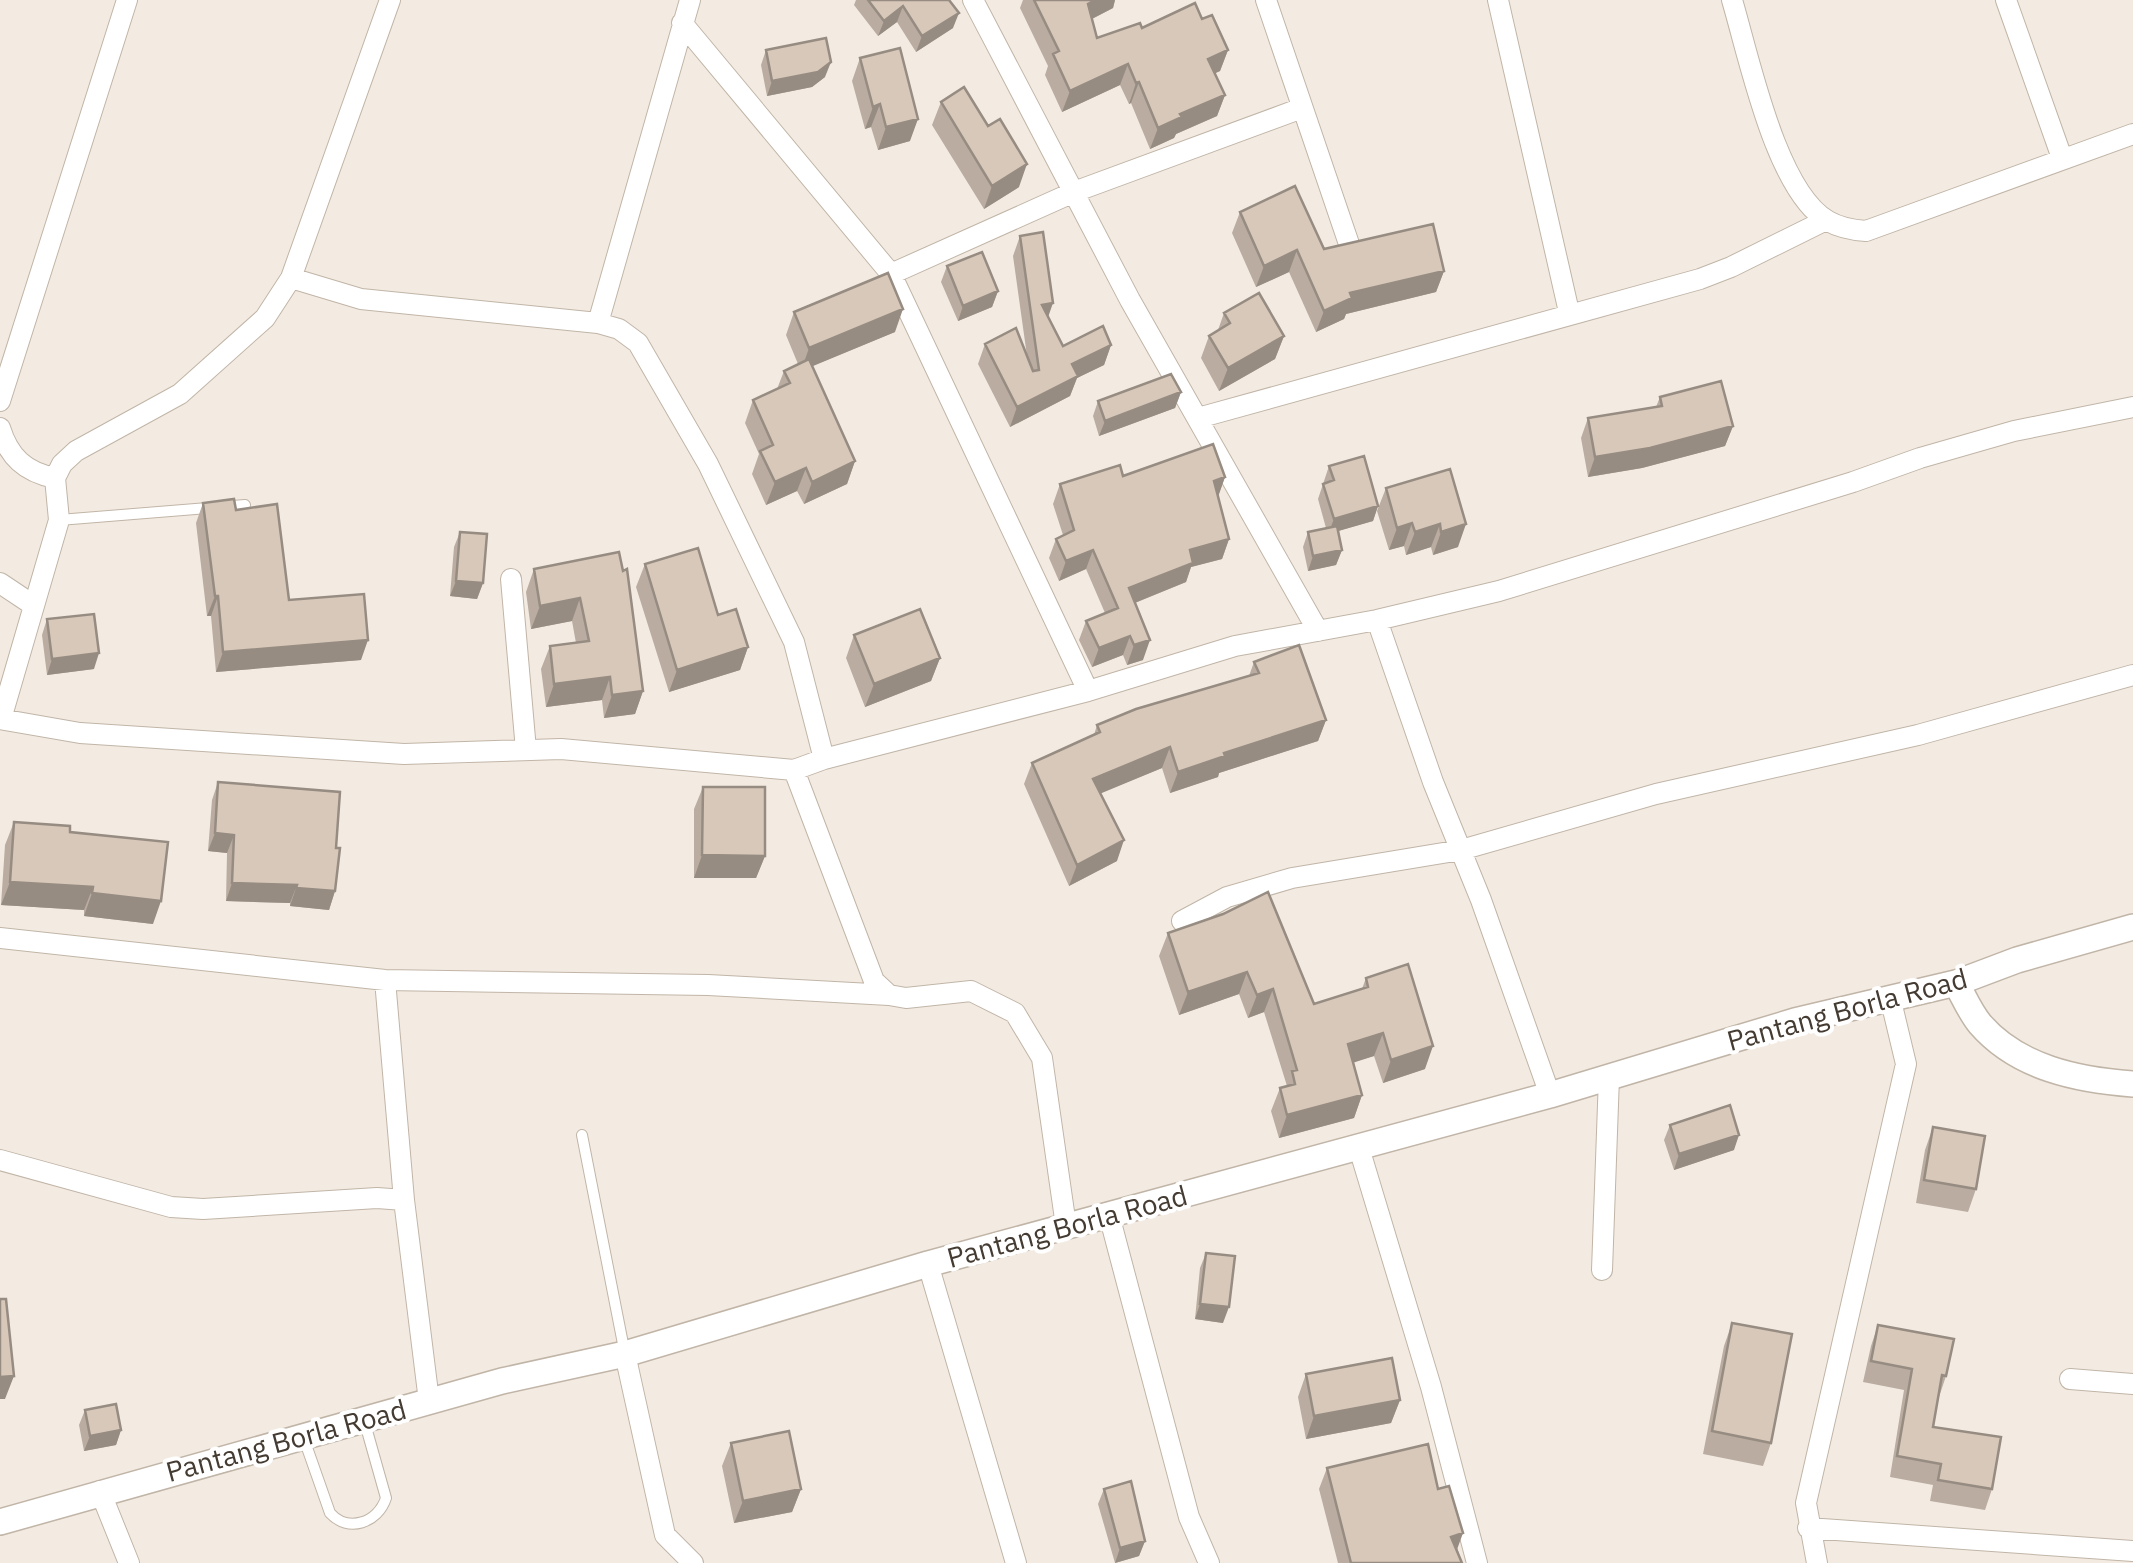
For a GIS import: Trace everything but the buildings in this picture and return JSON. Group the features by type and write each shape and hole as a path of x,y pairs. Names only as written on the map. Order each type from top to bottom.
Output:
{"street":[{"path":"0,401 127,0"},
{"path":"390,0 291,278 265,318 180,394 76,451 62,464 55,478 59,520 1,719 80,733 404,754 562,749 794,770 1234,646 1377,620 1499,591 1995,436 2133,407"},
{"path":"598,323 690,0"},
{"path":"973,0 1074,192 1318,631"},
{"path":"1266,0 1350,244"},
{"path":"1498,0 1569,312"},
{"path":"1732,0 1790,180 1826,220 1847,229 1866,230 2133,134"},
{"path":"2006,0 2062,158"},
{"path":"682,23 891,274 1088,690"},
{"path":"891,274 1074,192 1302,108"},
{"path":"1198,418 1713,274 1826,220"},
{"path":"291,278 361,299 598,323 619,329 638,344 708,464 794,642 824,759"},
{"path":"0,428 22,466 55,478"},
{"path":"511,579 526,750"},
{"path":"0,583 33,605"},
{"path":"1377,620 1550,1094"},
{"path":"1182,920 1228,898 1292,878 1461,850 1656,794 1918,736 2133,675"},
{"path":"794,770 874,981 889,996"},
{"name":"Pantang Borla Road","path":"0,1522 429,1401 625,1354 928,1264 1956,982 2017,960 2133,928"},
{"path":"0,938 385,980 708,985 906,998 971,991 1015,1013 1042,1058 1066,1226"},
{"path":"385,980 404,1200 429,1401"},
{"path":"1956,982 1981,1026 2028,1061 2056,1072 2133,1084"},
{"path":"1817,1563 1806,1503 1906,1064 1890,997"},
{"path":"1602,1270 1609,1077"},
{"path":"1359,1148 1432,1386 1477,1563"},
{"path":"0,1160 171,1207 204,1210 376,1198 404,1200"},
{"path":"1109,1215 1189,1517 1208,1563"},
{"path":"928,1264 1016,1563"},
{"path":"625,1354 665,1535 693,1563"},
{"path":"2070,1380 2133,1384"},
{"path":"100,1492 129,1563"},
{"path":"1808,1528 2133,1550"}],"lane":[{"path":"59,520 244,505"},
{"path":"582,1135 625,1354"},
{"path":"303,1436 330,1514 338,1523 349,1526 374,1517 386,1498 364,1419"}]}
